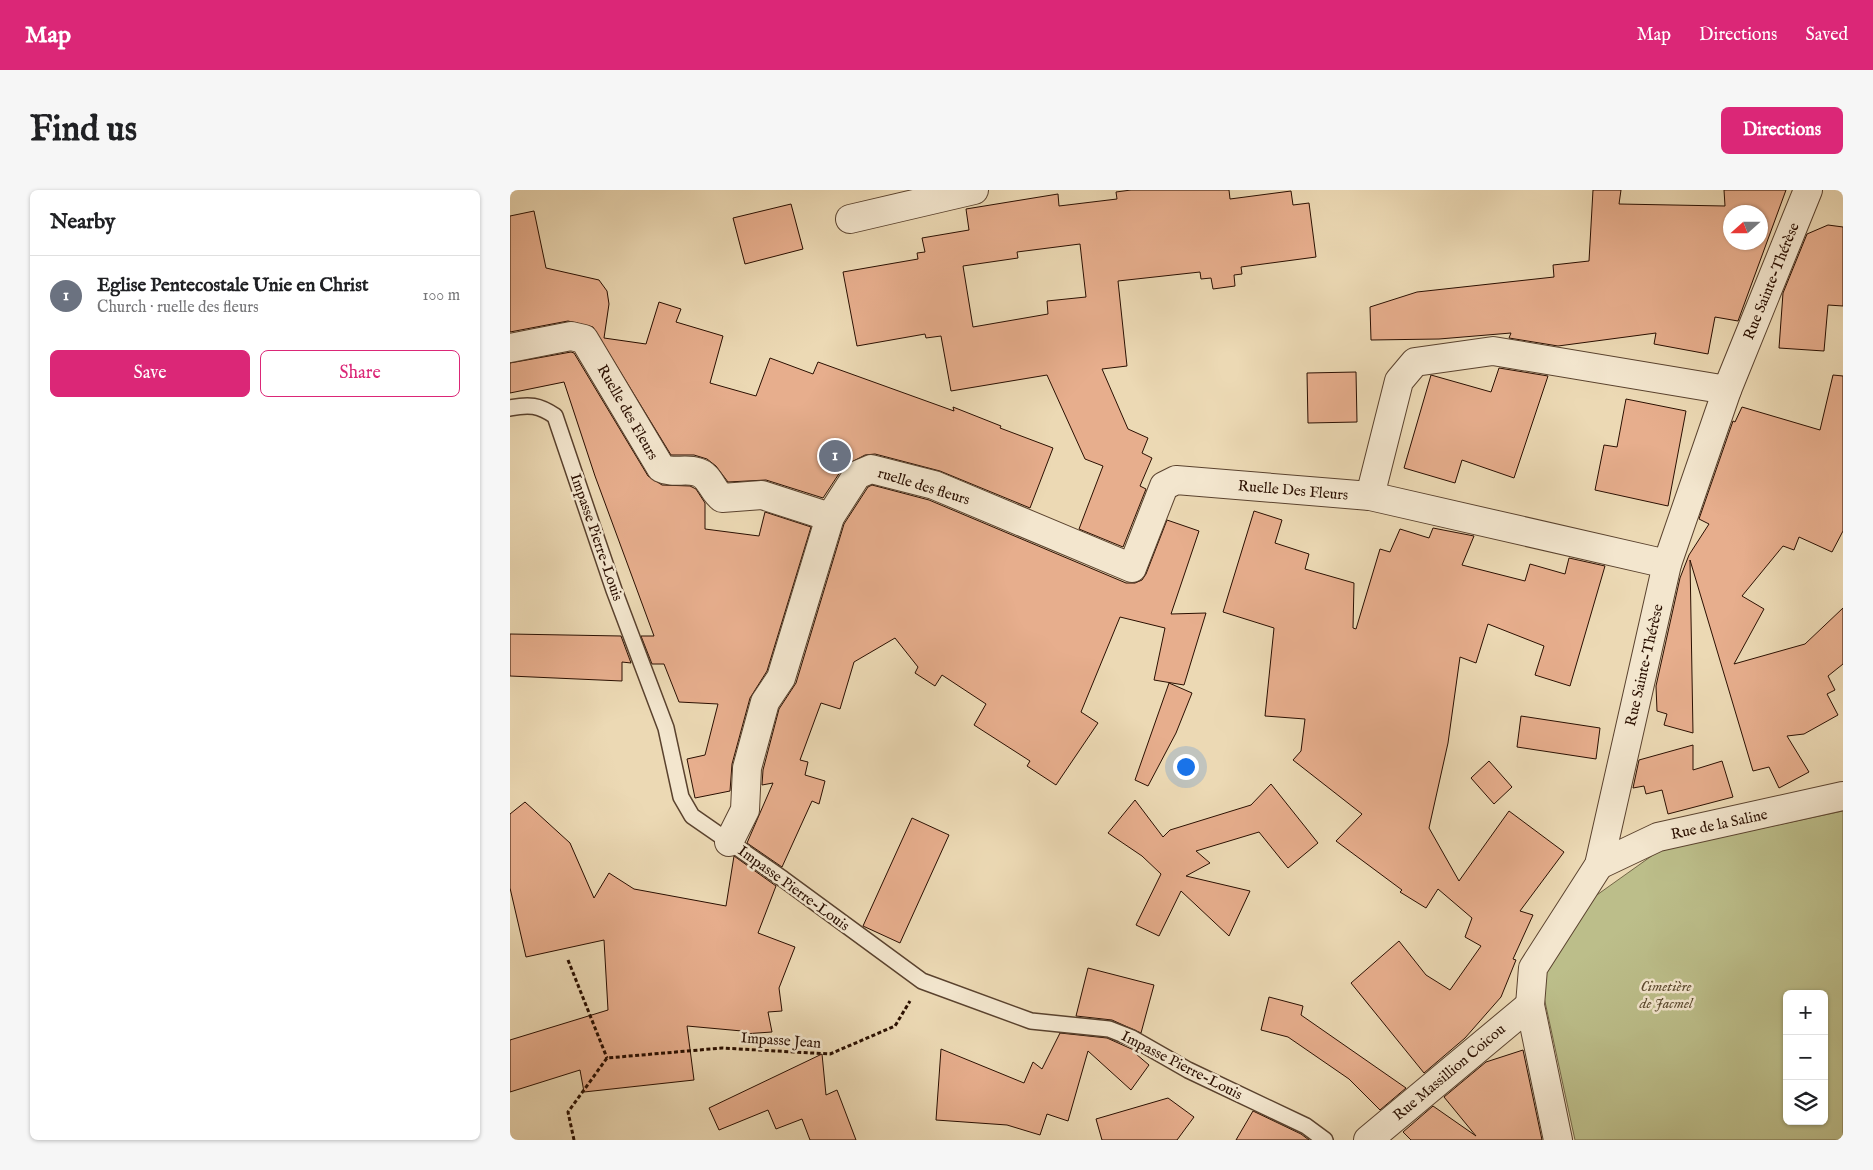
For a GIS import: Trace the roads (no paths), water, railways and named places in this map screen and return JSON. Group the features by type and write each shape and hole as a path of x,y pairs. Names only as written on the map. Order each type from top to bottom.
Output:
{"street":[{"path":"850,220 974,190"},
{"name":"Rue Sainte-Thérèse","path":"1558,1140 1530,1005 1533,968 1599,865 1667,564 1727,390 1808,190"},
{"name":"Ruelle des Fleurs","path":"510,348 571,336 584,339 661,468 667,471 698,472 706,477 713,489 722,498 762,495 830,517"},
{"path":"1370,496 1399,381 1415,362 1493,351 1727,390"},
{"name":"ruelle des fleurs","path":"729,842 745,810 746,768 764,702 781,678 830,517 857,475 871,469 934,485 982,504"},
{"name":"Ruelle Des Fleurs","path":"982,504 1132,568 1164,486 1176,480 1370,496 1667,564"},
{"name":"Rue de la Saline","path":"1599,865 1658,837 1843,796"},
{"name":"Rue Massillion Coicou","path":"1368,1140 1530,1005"}],"lane":[{"name":"Impasse Pierre-Louis","path":"510,408 528,404 542,408 555,416 614,590 666,728 681,797 692,816 922,981 1031,1021 1109,1029 1132,1038 1188,1070 1306,1126 1325,1140"}],"place":[{"name":"Eglise Pentecostale Unie en Christ","path":"835,456"}],"park label":[{"name":"Cimetière de Jacmel","path":"1666,994"}]}
